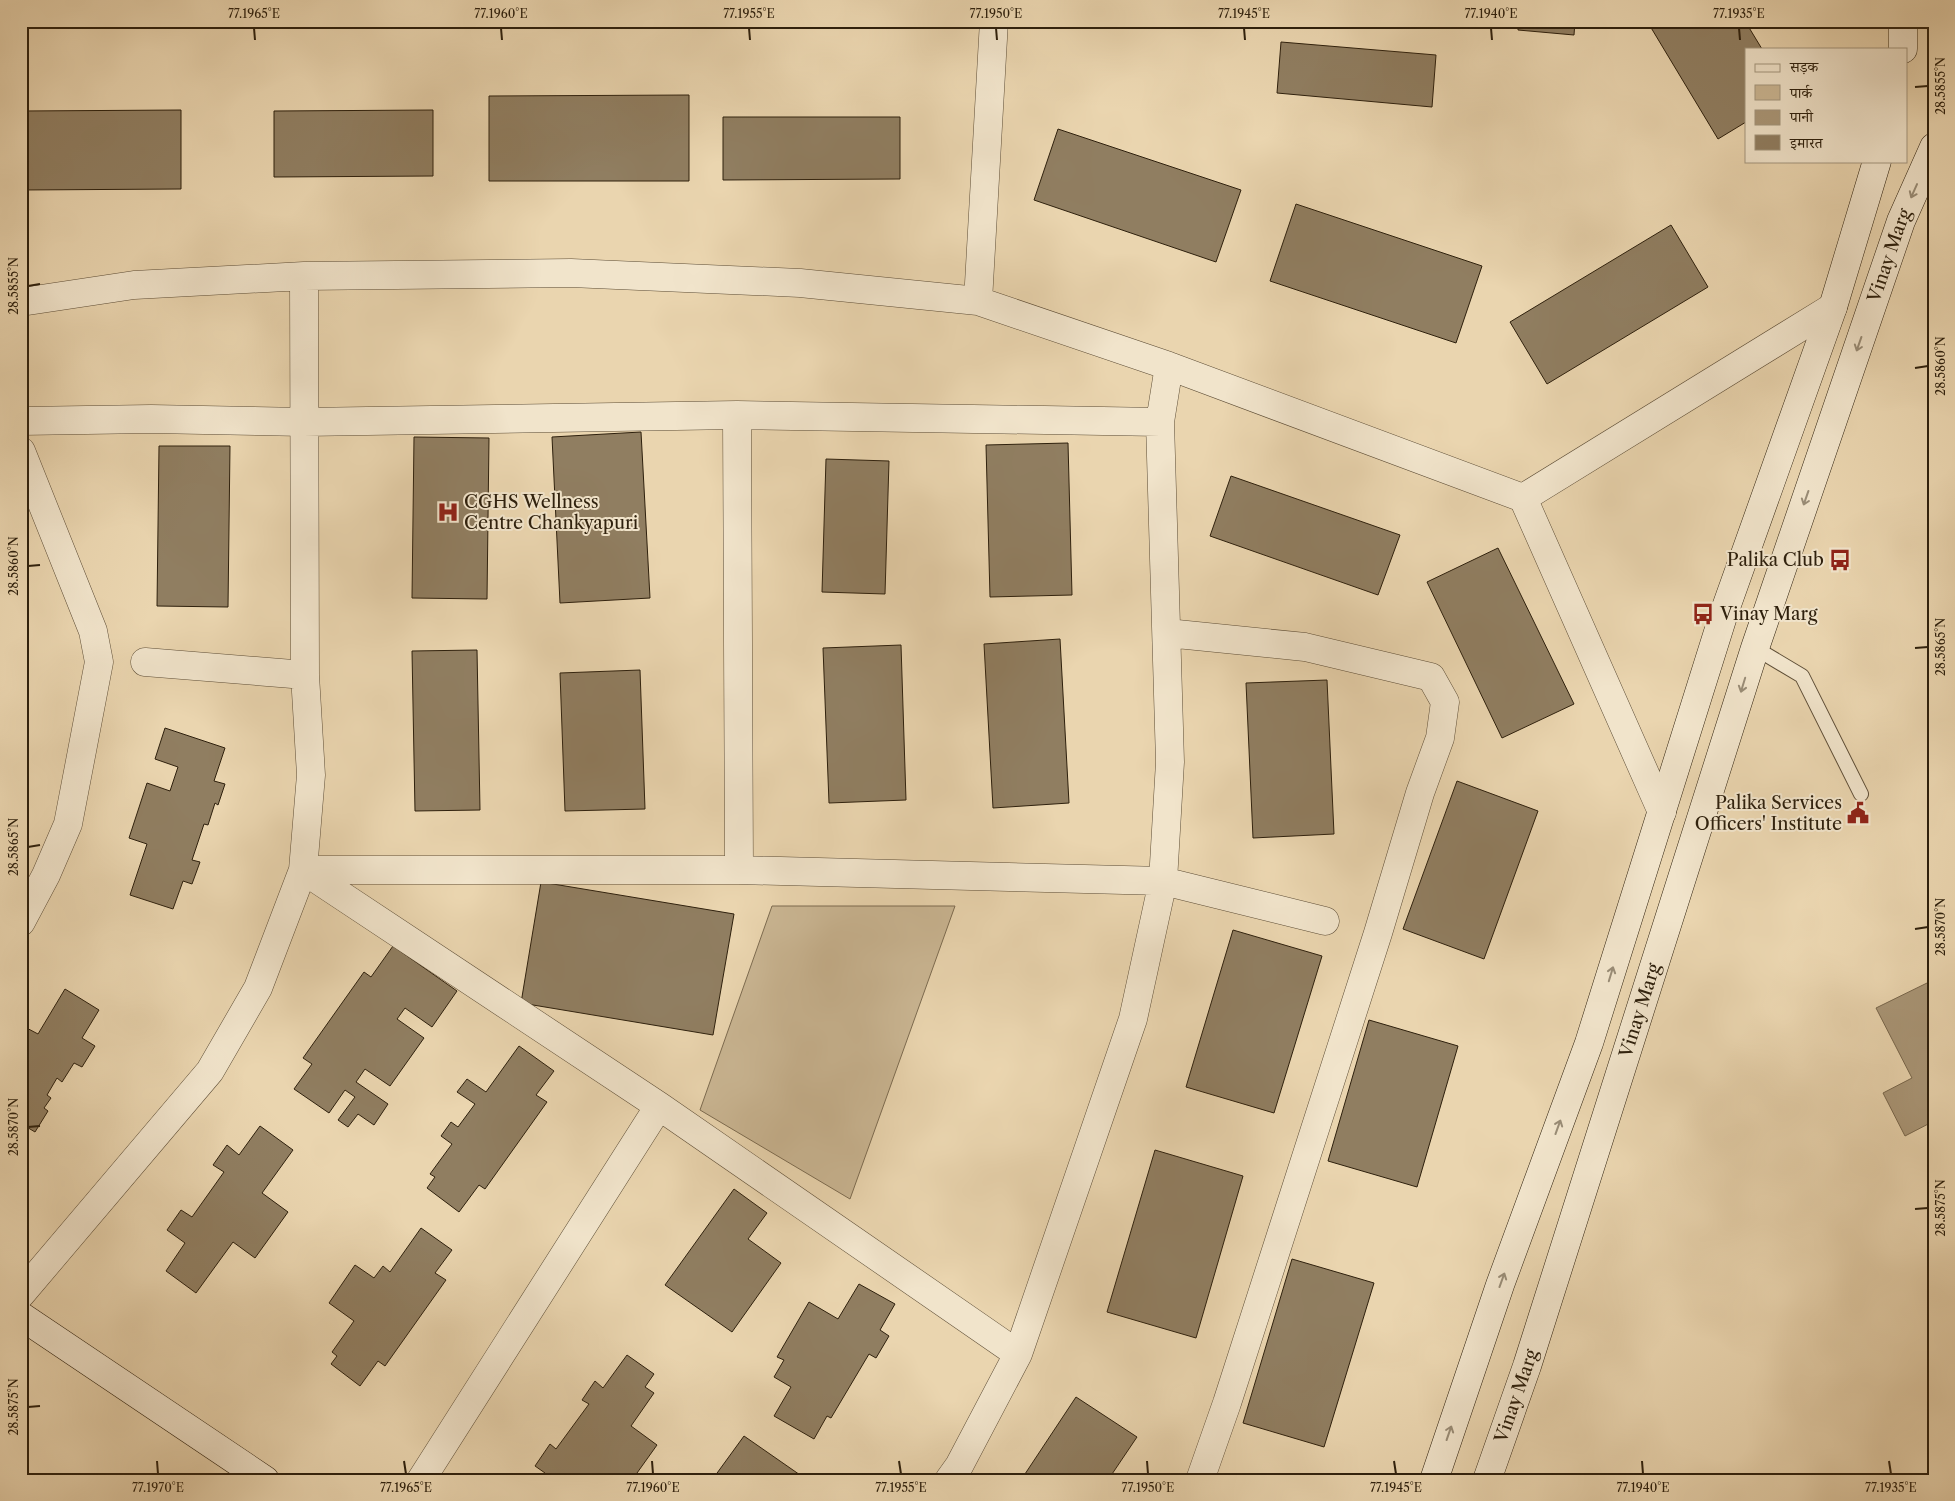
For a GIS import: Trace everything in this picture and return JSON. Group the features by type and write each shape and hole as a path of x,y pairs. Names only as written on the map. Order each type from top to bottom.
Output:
{"street":[{"path":"978,301 994,21"},
{"path":"1903,21 1903,48"},
{"name":"Vinay Marg","path":"1487,1480 1530,1357 1755,648 1901,221 1934,146"},
{"path":"1434,1480 1500,1285 1589,1043 1724,613 1833,307 1877,162"},
{"path":"21,302 134,285 304,276 571,274 800,283 978,301 1169,366 1523,498 1662,812"},
{"path":"21,1294 210,1071 258,988 302,870 311,775 305,675 304,276"},
{"path":"1523,498 1833,307"},
{"path":"949,1480 959,1466 1018,1354 1133,1019 1164,881 1170,762 1160,422 1169,366"},
{"path":"737,415 739,870"},
{"path":"21,421 151,419 304,422 737,415 1160,422"},
{"path":"21,451 93,631 99,662 68,824 46,875 21,922"},
{"path":"1167,633 1305,647 1431,677 1445,702 1440,738 1420,793 1375,942 1227,1403 1200,1480"},
{"path":"145,662 305,675"},
{"path":"302,870 739,870 1164,881 1325,921"},
{"path":"302,870 659,1106 1018,1354"},
{"path":"422,1480 659,1106"},
{"path":"21,1316 264,1480"}],"lane":[{"path":"1755,648 1802,676 1861,794"}],"green space":[{"path":"772,906 955,906 850,1199 700,1110"}],"water":[{"path":"1927,983 1934,996 1934,1121 1905,1136 1883,1093 1912,1078 1876,1008"}],"building":[{"path":"1518,21 1575,21 1574,35 1518,30"},
{"path":"1647,21 1745,21 1761,48 1745,48 1745,123 1718,139"},
{"path":"1281,42 1436,55 1432,107 1277,93"},
{"path":"689,95 689,181 489,181 489,96"},
{"path":"181,110 181,189 21,190 21,111"},
{"path":"433,110 433,176 274,177 274,111"},
{"path":"723,117 900,117 900,179 723,180"},
{"path":"1058,129 1241,190 1216,262 1034,200"},
{"path":"1296,204 1482,266 1456,343 1270,281"},
{"path":"1671,225 1708,287 1547,384 1510,322"},
{"path":"641,432 650,598 560,603 552,437"},
{"path":"414,437 489,438 487,599 412,598"},
{"path":"1068,443 1072,595 990,597 986,445"},
{"path":"159,446 230,446 228,607 157,606"},
{"path":"826,459 889,461 885,594 822,592"},
{"path":"1231,476 1400,535 1378,595 1210,536"},
{"path":"1498,548 1574,704 1502,738 1427,582"},
{"path":"1060,639 1069,803 993,808 984,644"},
{"path":"901,645 906,800 829,803 823,648"},
{"path":"477,650 480,810 415,811 412,651"},
{"path":"21,659 28,660 21,708"},
{"path":"640,670 645,809 565,811 560,673"},
{"path":"1327,680 1334,834 1253,838 1246,683"},
{"path":"165,728 225,748 214,781 225,784 218,805 215,803 208,825 204,824 192,860 200,862 192,884 183,881 173,909 130,895 147,844 129,838 147,783 170,791 178,767 155,759"},
{"path":"1457,781 1538,811 1484,959 1403,929"},
{"path":"541,882 734,914 713,1035 521,1003"},
{"path":"1233,930 1322,956 1274,1113 1186,1087"},
{"path":"393,946 457,991 432,1027 405,1008 397,1019 424,1038 390,1086 365,1069 356,1082 388,1104 374,1125 358,1114 348,1127 338,1120 355,1097 345,1090 329,1113 294,1089 312,1064 303,1058 364,972 371,977"},
{"path":"65,989 99,1010 82,1038 95,1046 82,1067 74,1063 62,1082 57,1078 47,1095 51,1098 44,1108 48,1111 35,1132 25,1126 21,1132 21,1025 38,1034"},
{"path":"1369,1020 1458,1046 1417,1187 1328,1161"},
{"path":"519,1046 554,1071 536,1095 547,1102 485,1189 479,1185 459,1212 427,1188 435,1177 430,1174 452,1144 441,1136 451,1122 458,1127 475,1104 457,1092 467,1079 486,1092"},
{"path":"260,1126 293,1150 262,1193 288,1212 255,1258 233,1242 196,1293 166,1271 185,1243 167,1230 181,1210 192,1217 224,1172 213,1165 227,1145 239,1155"},
{"path":"1155,1150 1243,1176 1196,1338 1107,1312"},
{"path":"734,1189 767,1213 748,1239 781,1263 732,1332 665,1285"},
{"path":"421,1228 452,1250 435,1273 446,1280 385,1366 378,1361 360,1386 331,1364 337,1356 332,1352 354,1321 329,1303 355,1265 374,1278 383,1266 390,1272"},
{"path":"1292,1259 1374,1283 1324,1447 1243,1423"},
{"path":"859,1284 895,1304 880,1330 889,1336 876,1358 869,1354 831,1418 827,1416 814,1439 774,1416 791,1387 774,1377 784,1360 777,1357 809,1302 838,1319"},
{"path":"627,1355 654,1374 645,1387 654,1393 631,1426 657,1445 632,1480 540,1480 545,1473 535,1466 550,1444 556,1449 589,1404 582,1400 595,1381 603,1388"},
{"path":"1076,1397 1137,1437 1108,1480 1021,1480"},
{"path":"744,1436 803,1477 801,1480 712,1480"}],"place":[{"name":"CGHS Wellness Centre Chankyapuri","path":"448,512"},
{"name":"Palika Club","path":"1840,560"},
{"name":"Vinay Marg","path":"1703,614"},
{"name":"Palika Services Officers' Institute","path":"1858,813"}]}
